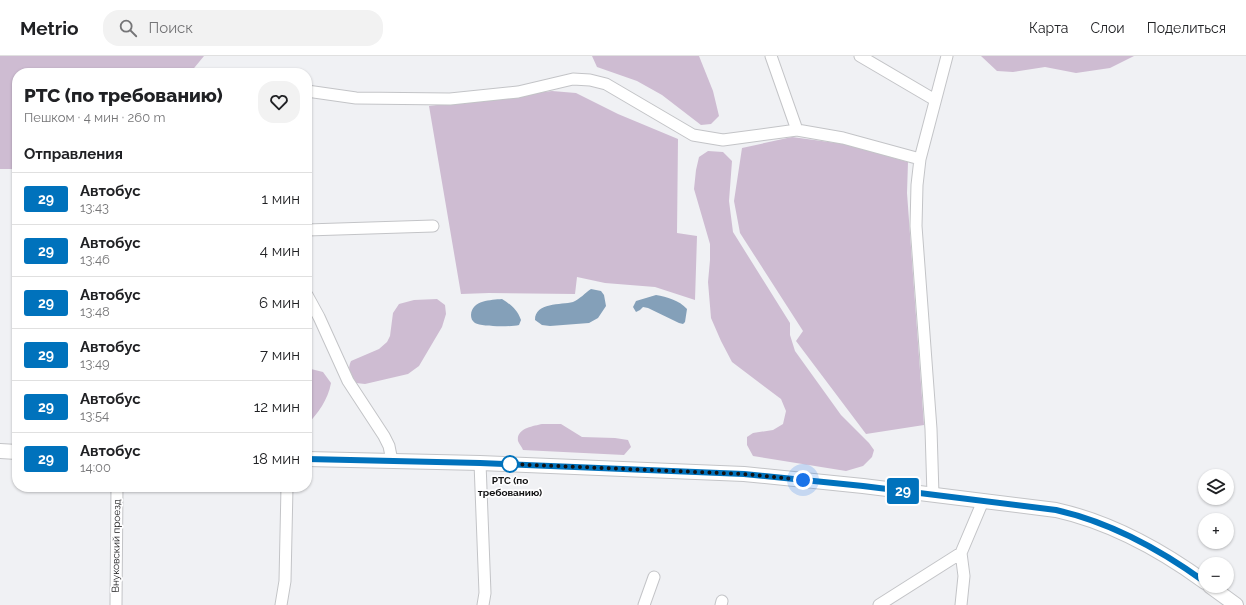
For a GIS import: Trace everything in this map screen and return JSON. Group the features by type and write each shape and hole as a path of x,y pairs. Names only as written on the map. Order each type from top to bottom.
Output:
{"main road":[{"path":"0,451 12,452"},
{"path":"312,458 480,463 744,474 1056,510 1095,521 1125,535 1162,554 1198,577"},
{"path":"1218,593 1231,604"}],"street":[{"path":"771,56 797,130"},
{"path":"860,56 935,100"},
{"path":"933,495 931,429 916,226 917,185 920,159 947,56"},
{"path":"312,93 356,98 450,99 518,92 573,79 590,80 606,84 693,135 723,140 797,130 843,138 920,159"},
{"path":"312,230 432,226"},
{"path":"312,304 348,381 384,436 389,446 392,461"},
{"path":"480,463 485,593 483,605"},
{"name":"Внуковский проезд","path":"116,605 117,492"},
{"path":"281,605 285,581 287,492"},
{"path":"961,605 964,576 961,554 983,501"},
{"path":"879,605 961,554"},
{"path":"644,605 654,577"}],"shaded area":[{"path":"0,56 204,56 194,68 12,68 12,169 0,169"},
{"path":"592,56 699,56 713,91 719,116 711,124 701,125 662,95 637,81 597,67"},
{"path":"981,56 1134,56 1110,68 1076,73 1045,67 1013,72 997,71"},
{"path":"552,91 576,93 618,114 678,139 677,233 697,236 695,300 655,287 605,283 577,277 575,294 461,294 429,106"},
{"path":"792,137 844,144 908,162 907,193 924,425 866,434 796,341 803,331 740,233 734,201 742,148"},
{"path":"708,151 723,152 732,161 729,201 733,232 790,323 790,335 795,351 841,415 874,450 872,457 863,466 846,471 753,456 747,445 747,437 753,433 773,430 783,424 786,411 781,399 732,362 711,318 708,282 710,244 694,189 699,157"},
{"path":"437,299 445,305 446,314 442,327 419,366 408,374 365,384 356,383 350,373 349,367 351,361 379,349 387,342 390,336 393,313 399,304 414,300"},
{"path":"312,369 323,372 331,383 328,395 312,419"},
{"path":"542,424 561,424 582,437 628,440 631,447 624,455 523,450 518,441 520,433 526,428"}],"water":[{"path":"591,289 601,291 604,295 606,306 598,318 589,323 550,326 542,325 535,320 536,314 544,307 573,302"},
{"path":"656,295 677,301 687,309 685,322 683,324 648,308 643,307 636,312 633,307 636,301"},
{"path":"502,299 511,305 518,313 521,320 519,325 490,326 475,323 473,321 471,315 475,306 483,302"}],"bus line":[{"name":"29","path":"312,459 480,463 744,474 863,486 1056,510 1095,521 1125,535 1162,554 1198,577"}],"place":[{"name":"РТС (по требованию)","path":"510,464"}],"route":[{"path":"510,464 744,474 803,480"}]}
